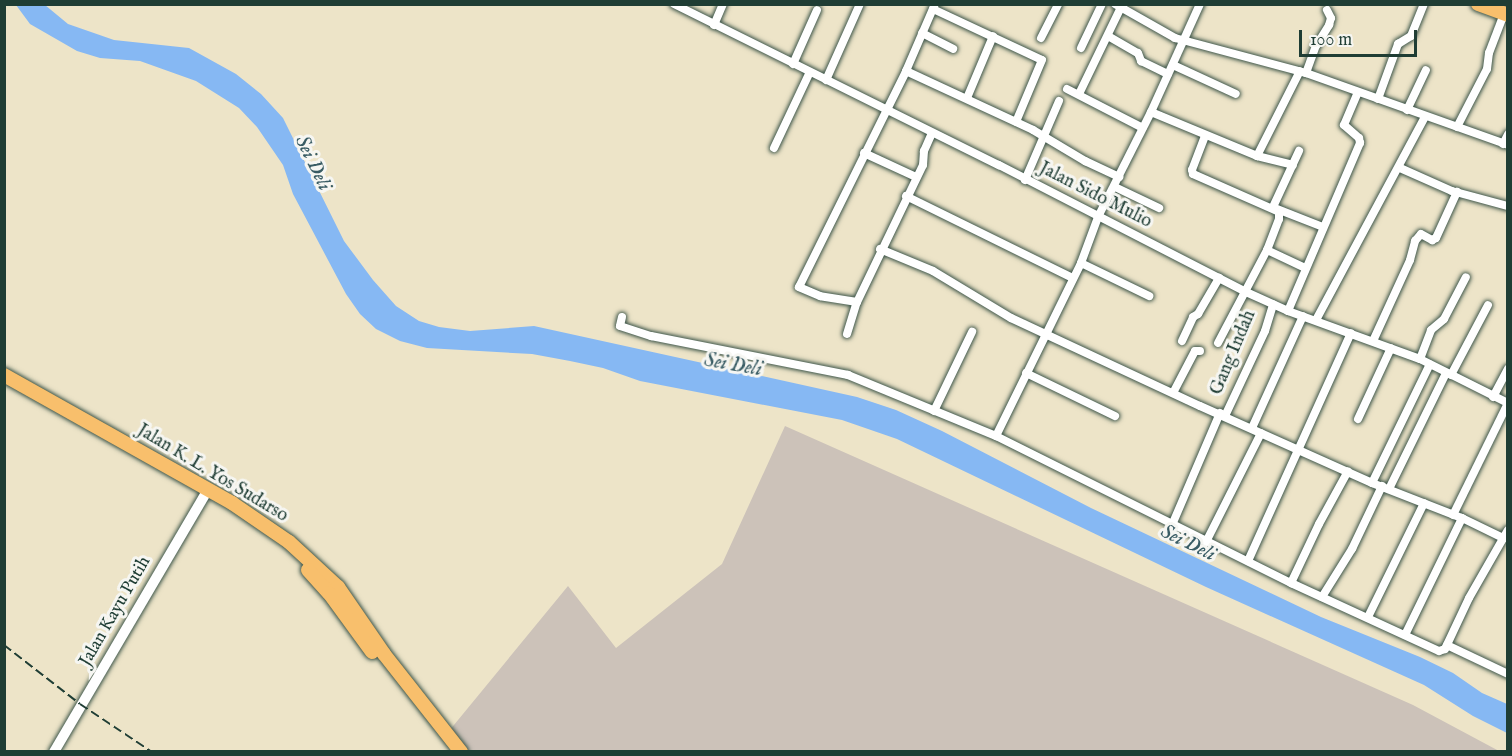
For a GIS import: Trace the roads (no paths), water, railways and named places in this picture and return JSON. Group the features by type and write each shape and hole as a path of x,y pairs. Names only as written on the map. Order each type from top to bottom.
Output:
{"main road":[{"path":"1478,4 1506,14"},
{"name":"Jalan K. L. Yos Sudarso","path":"4,375 206,493 268,537 304,567 329,593 452,752"},
{"name":"Jalan K. L. Yos Sudarso","path":"4,386 253,516 289,542 338,587 384,654 460,752"}],"street":[{"name":"Jalan Sido Mulio","path":"674,4 1273,304 1420,359 1508,403"},
{"path":"714,25 723,4"},
{"path":"826,80 860,4"},
{"path":"1041,38 1058,4"},
{"path":"1081,48 1102,4"},
{"path":"996,436 1081,263 1098,217 1120,177 1200,4"},
{"path":"1378,99 1398,44 1411,36 1424,4"},
{"path":"1079,94 1108,36 1118,6 1175,38 1303,72 1505,144 1508,134"},
{"path":"857,302 820,296 799,287 887,111 934,7 1042,60 1016,122"},
{"path":"793,64 817,10"},
{"path":"1257,156 1329,25 1331,18 1327,10"},
{"path":"1457,127 1487,69 1489,52 1506,14"},
{"path":"922,33 952,49"},
{"path":"967,98 993,36"},
{"path":"1108,36 1138,53 1142,61 1236,94"},
{"path":"1407,110 1425,70"},
{"path":"906,71 1016,122 1085,161 1120,177"},
{"path":"774,148 810,72"},
{"path":"1067,89 1143,128"},
{"path":"1288,311 1360,143 1359,138 1344,125 1358,92"},
{"path":"1025,180 1059,101"},
{"path":"1151,112 1257,156 1293,165"},
{"path":"1316,320 1400,168 1425,117"},
{"path":"847,334 857,302 880,249 924,161 924,150 932,133"},
{"path":"1205,136 1192,170 1193,174 1323,227"},
{"path":"1218,343 1267,250 1279,219 1275,208 1299,151"},
{"path":"864,153 916,177"},
{"path":"1400,168 1457,192 1508,206"},
{"path":"1115,187 1160,208"},
{"path":"1373,341 1410,260 1415,241 1421,234 1432,240 1436,238 1457,192"},
{"path":"906,196 1073,278"},
{"path":"880,249 933,271 1011,318 1372,483 1458,516 1503,538"},
{"path":"1267,250 1305,268"},
{"path":"1081,263 1149,296"},
{"path":"1420,359 1431,330 1444,319 1466,277"},
{"path":"1182,341 1193,317 1198,314 1219,278"},
{"name":"Gang Indah","path":"1172,525 1265,331 1273,304"},
{"path":"1322,597 1352,549 1488,305"},
{"path":"1252,428 1303,316"},
{"path":"622,317 619,325 625,328 848,375 996,436 1291,584 1439,651 1447,645 1469,598 1508,530"},
{"path":"934,411 972,332"},
{"path":"1248,561 1351,333"},
{"path":"1358,419 1391,348"},
{"path":"1173,393 1195,351 1200,351"},
{"path":"1372,483 1430,364"},
{"path":"1493,397 1508,369"},
{"path":"1026,373 1115,416"},
{"path":"1405,635 1508,403"},
{"path":"1206,542 1261,432"},
{"path":"1291,584 1319,524 1348,471"},
{"name":"Jalan Kayu Putih","path":"54,752 206,493"},
{"path":"1368,617 1424,503"},
{"path":"1447,645 1508,674"}],"water":[{"path":"16,5 45,5 68,24 114,40 189,48 236,74 261,94 283,118 344,241 396,306 419,321 439,327 470,331 534,326 857,397 896,410 942,431 1091,508 1321,617 1420,657 1453,673 1482,693 1507,704 1507,733 1473,716 1424,685 1206,587 897,439 842,420 640,381 603,368 570,361 532,354 427,348 400,341 376,329 360,314 346,294 293,194 283,165 257,127 239,108 196,81 140,61 100,58 77,51 30,24"}],"railway":[{"path":"4,645 80,704 152,752"}],"water label":[{"name":"Sei Deli","path":"313,163"},
{"name":"Sei Deli","path":"733,365"},
{"name":"Sei Deli","path":"1188,543"}]}
